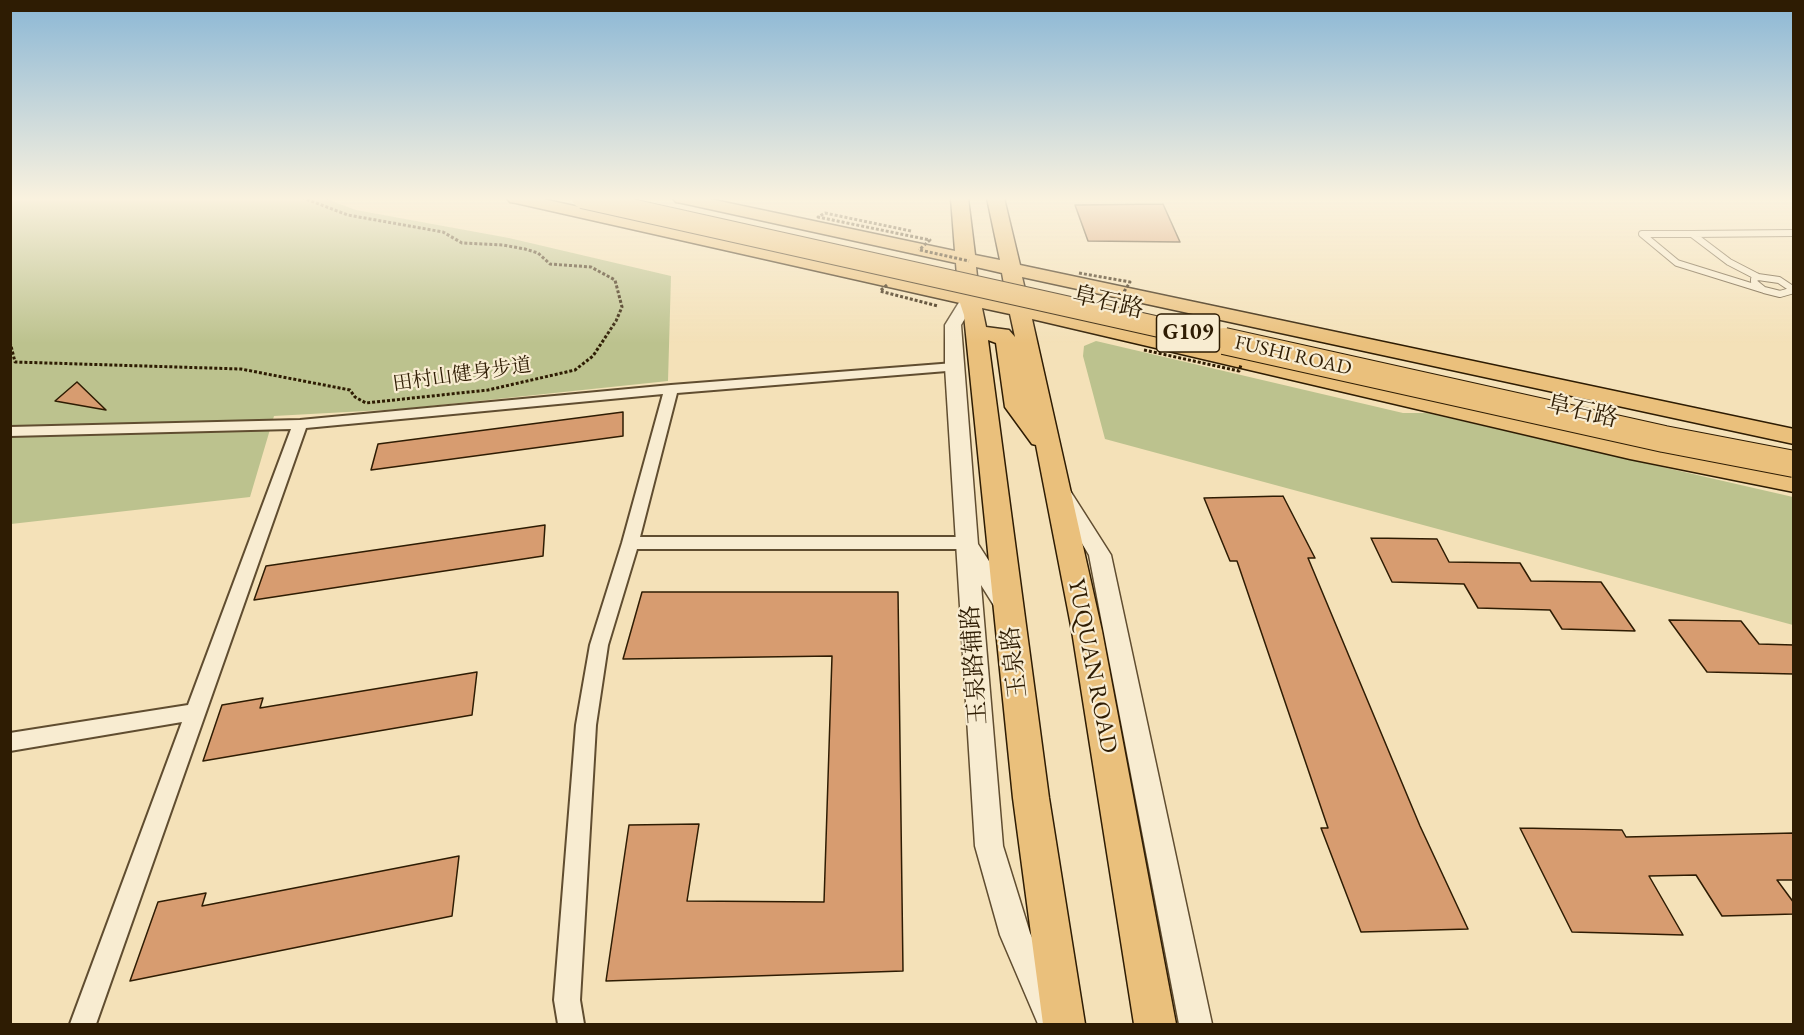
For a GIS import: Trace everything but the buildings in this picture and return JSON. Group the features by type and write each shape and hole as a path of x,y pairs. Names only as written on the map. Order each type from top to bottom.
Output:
{"highway":[{"name":"FUSHI ROAD","path":"799,246 1664,439 1794,464"},
{"name":"FUSHI ROAD","path":"855,246 1657,422 1794,447"}],"main road":[{"name":"阜石路","path":"733,246 1020,310 1630,451 1794,484"},
{"name":"阜石路","path":"904,246 1794,437"},
{"name":"玉泉路","path":"965,246 969,299 977,336 1031,798 1064,1024"},
{"name":"YUQUAN ROAD","path":"1006,246 1087,631 1155,1024"},
{"path":"977,336 989,333 1001,335 1007,342 1017,406 1047,447"}],"street":[{"name":"玉泉路辅路","path":"969,299 953,325 954,367 989,846 1015,935 1054,1024"},
{"path":"10,432 300,424 671,389 954,367"},
{"path":"571,1024 567,1000 586,725 599,645 630,543 671,389"},
{"path":"83,1024 300,424"},
{"path":"1054,483 1100,555 1196,1024"},
{"path":"630,543 966,543 1009,611"},
{"path":"10,742 195,712"}],"lane":[{"path":"1657,246 1677,263 1773,293 1792,292"},
{"path":"1708,246 1729,262 1758,277 1779,280 1792,292"},
{"path":"1758,277 1754,279 1754,282 1764,290"}],"path":[{"name":"田村山健身步道","path":"10,342 15,362 156,367 211,366 241,369 350,390 355,398 366,403 488,390 575,370 593,356 616,321 622,307 615,280 591,267 550,264 538,253 510,246"},
{"path":"923,246 919,250 967,260"},
{"path":"1079,273 1130,282 1122,295"},
{"path":"889,283 880,291 938,306"}],"green space":[{"path":"11,246 544,246 671,276 668,381 402,409 274,416 250,497 11,524"},
{"path":"1096,341 1403,413 1427,413 1793,497 1793,625 1105,439 1083,356 1084,346"}]}
